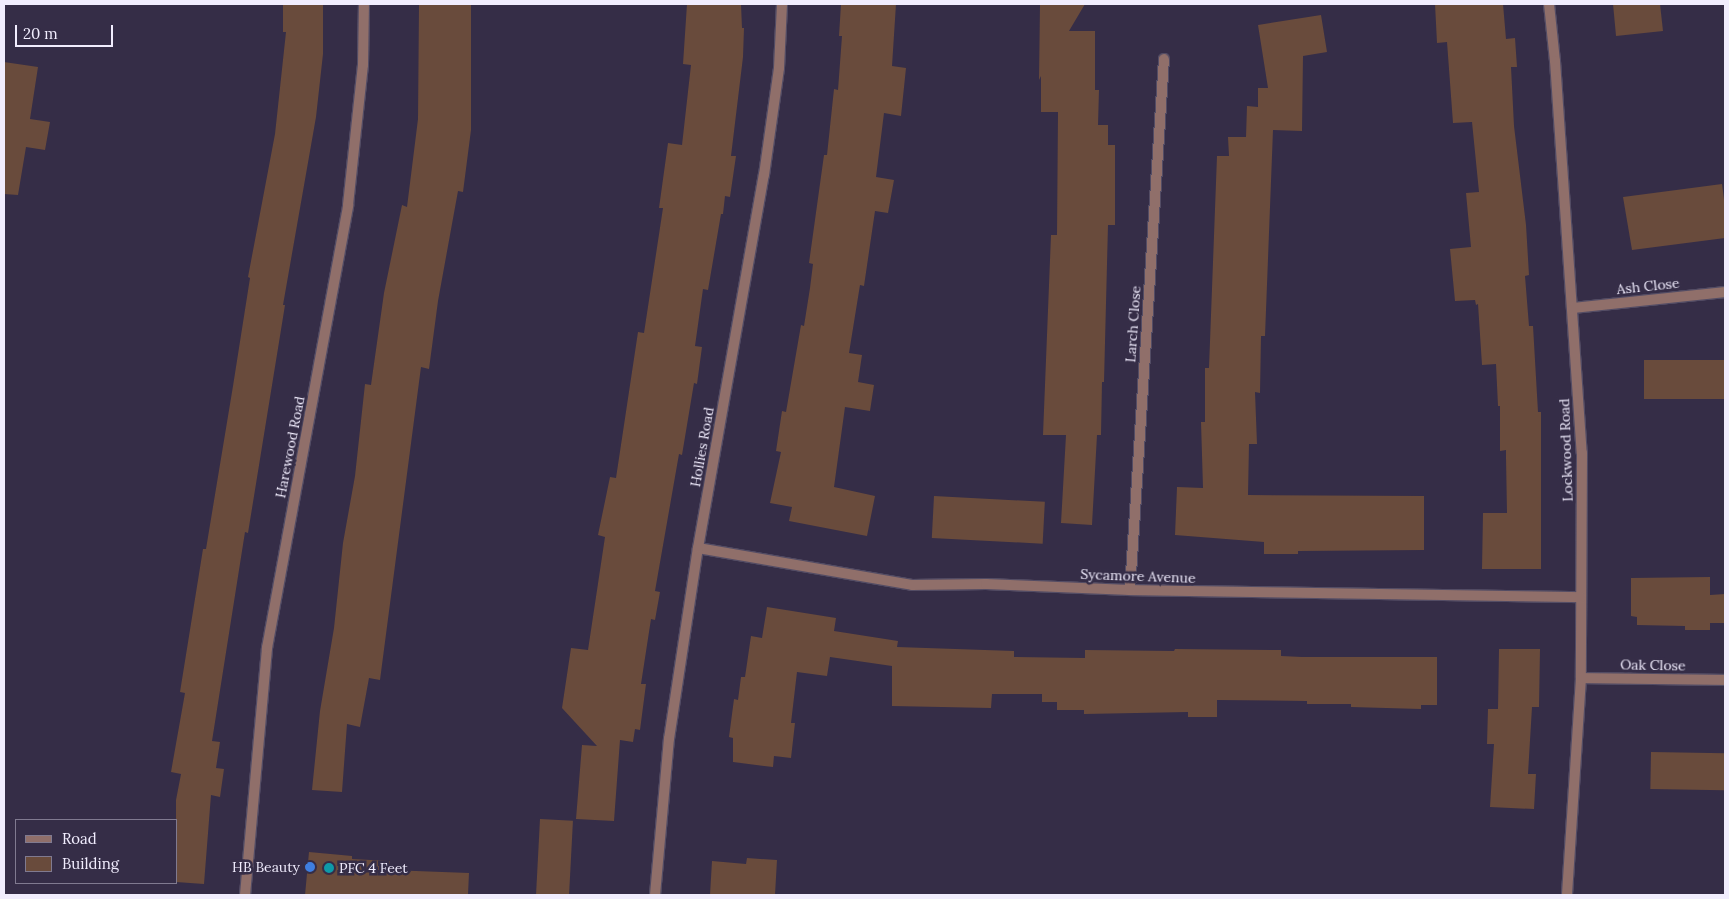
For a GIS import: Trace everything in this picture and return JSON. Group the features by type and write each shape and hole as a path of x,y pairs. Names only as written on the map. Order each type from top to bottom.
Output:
{"street":[{"name":"Harewood Road","path":"245,895 266,648 348,204 363,65 364,4"},
{"name":"Hollies Road","path":"655,895 669,739 698,548 764,175 779,68 782,4"},
{"name":"Lockwood Road","path":"1549,4 1555,61 1582,453 1581,678 1567,895"},
{"name":"Larch Close","path":"1130,590 1164,59"},
{"name":"Ash Close","path":"1573,308 1725,292"},
{"name":"Sycamore Avenue","path":"698,548 912,585 986,584 1130,590 1581,597"},
{"name":"Oak Close","path":"1581,678 1725,680"}],"building":[{"path":"283,4 323,4 323,54 316,117 283,305 285,305 248,533 245,532 212,741 220,742 216,768 224,769 220,797 211,795 204,884 178,882 178,819 176,819 176,800 181,774 171,772 185,693 180,692 203,549 206,549 233,386 250,278 248,277 275,134 286,32 283,32"},
{"path":"419,4 471,4 471,130 463,192 458,191 438,301 429,369 421,367 380,680 369,678 360,727 347,724 342,792 312,790 320,711 334,628 343,543 355,476 365,384 371,385 384,293 402,205 407,207 418,119"},
{"path":"687,4 741,4 742,28 744,28 743,57 731,156 736,156 730,197 725,196 723,214 721,214 708,290 703,289 695,346 702,347 697,384 694,383 682,455 679,454 655,591 660,592 655,620 651,619 641,684 646,684 640,730 635,729 633,742 620,740 614,821 576,819 582,745 597,746 562,708 571,648 588,650 605,537 598,535 610,477 616,478 638,332 644,333 663,208 659,208 668,143 682,145 691,65 683,64"},
{"path":"841,4 896,4 892,66 906,68 901,116 884,113 876,177 894,180 888,213 875,211 864,286 860,285 849,353 862,355 858,382 874,385 870,411 845,407 834,487 875,496 867,536 789,521 792,507 770,503 781,452 776,451 782,411 786,412 801,325 804,326 810,288 813,264 809,263 824,155 827,155 834,89 838,90 842,36 839,36"},
{"path":"1040,4 1085,4 1069,31 1095,31 1095,90 1099,90 1098,125 1108,125 1108,145 1115,145 1115,225 1108,225 1104,382 1102,382 1101,435 1097,435 1092,525 1061,523 1066,435 1043,435 1051,235 1057,235 1058,112 1041,112 1041,76 1039,80"},
{"path":"1435,4 1503,4 1506,39 1515,38 1517,67 1511,67 1514,126 1526,225 1529,275 1525,276 1529,326 1533,326 1538,412 1541,412 1541,569 1482,569 1483,513 1507,513 1506,450 1500,451 1500,406 1498,406 1496,364 1482,365 1478,304 1476,305 1475,300 1455,301 1450,249 1471,247 1466,193 1479,192 1472,122 1453,123 1447,42 1437,43"},
{"path":"1613,4 1660,4 1663,31 1616,36"},
{"path":"1321,15 1327,52 1303,56 1302,131 1273,130 1265,336 1261,336 1260,393 1255,392 1257,444 1249,444 1248,495 1424,496 1424,550 1298,551 1298,554 1264,554 1264,542 1175,535 1177,487 1203,488 1201,422 1205,422 1205,368 1209,368 1217,156 1229,156 1228,137 1246,137 1247,106 1258,107 1258,88 1268,88 1258,25"},
{"path":"4,62 38,67 30,119 50,122 45,150 26,147 18,195 4,194"},
{"path":"1722,184 1725,207 1725,238 1632,250 1623,197"},
{"path":"1644,360 1725,360 1725,399 1644,399"},
{"path":"934,496 1045,502 1043,544 932,538"},
{"path":"1710,577 1710,595 1725,594 1725,623 1710,623 1710,630 1685,630 1685,626 1637,625 1637,617 1631,616 1631,578"},
{"path":"767,607 836,618 834,631 898,641 897,647 1014,651 1014,657 1085,658 1085,650 1174,651 1175,649 1281,650 1281,656 1302,657 1437,657 1437,705 1421,705 1421,709 1351,707 1351,704 1307,704 1307,701 1217,700 1217,717 1188,717 1188,712 1084,714 1084,710 1057,710 1057,702 1042,702 1042,694 992,694 991,708 892,706 892,666 830,657 827,676 797,672 791,723 795,723 791,758 774,756 773,767 733,762 733,738 729,737 734,699 738,700 741,677 745,677 751,636 762,638"},
{"path":"1499,649 1540,649 1539,707 1532,707 1528,774 1536,774 1534,809 1490,807 1494,744 1487,744 1488,709 1498,709"},
{"path":"1651,752 1725,753 1724,790 1650,789"},
{"path":"540,819 573,821 569,895 536,895"},
{"path":"309,852 352,856 352,859 390,861 389,870 469,873 468,895 305,895"},
{"path":"747,858 777,860 775,895 710,895 712,861 746,864"}],"place":[{"name":"HB Beauty","path":"310,867"},
{"name":"PFC 4 Feet","path":"329,868"}]}
